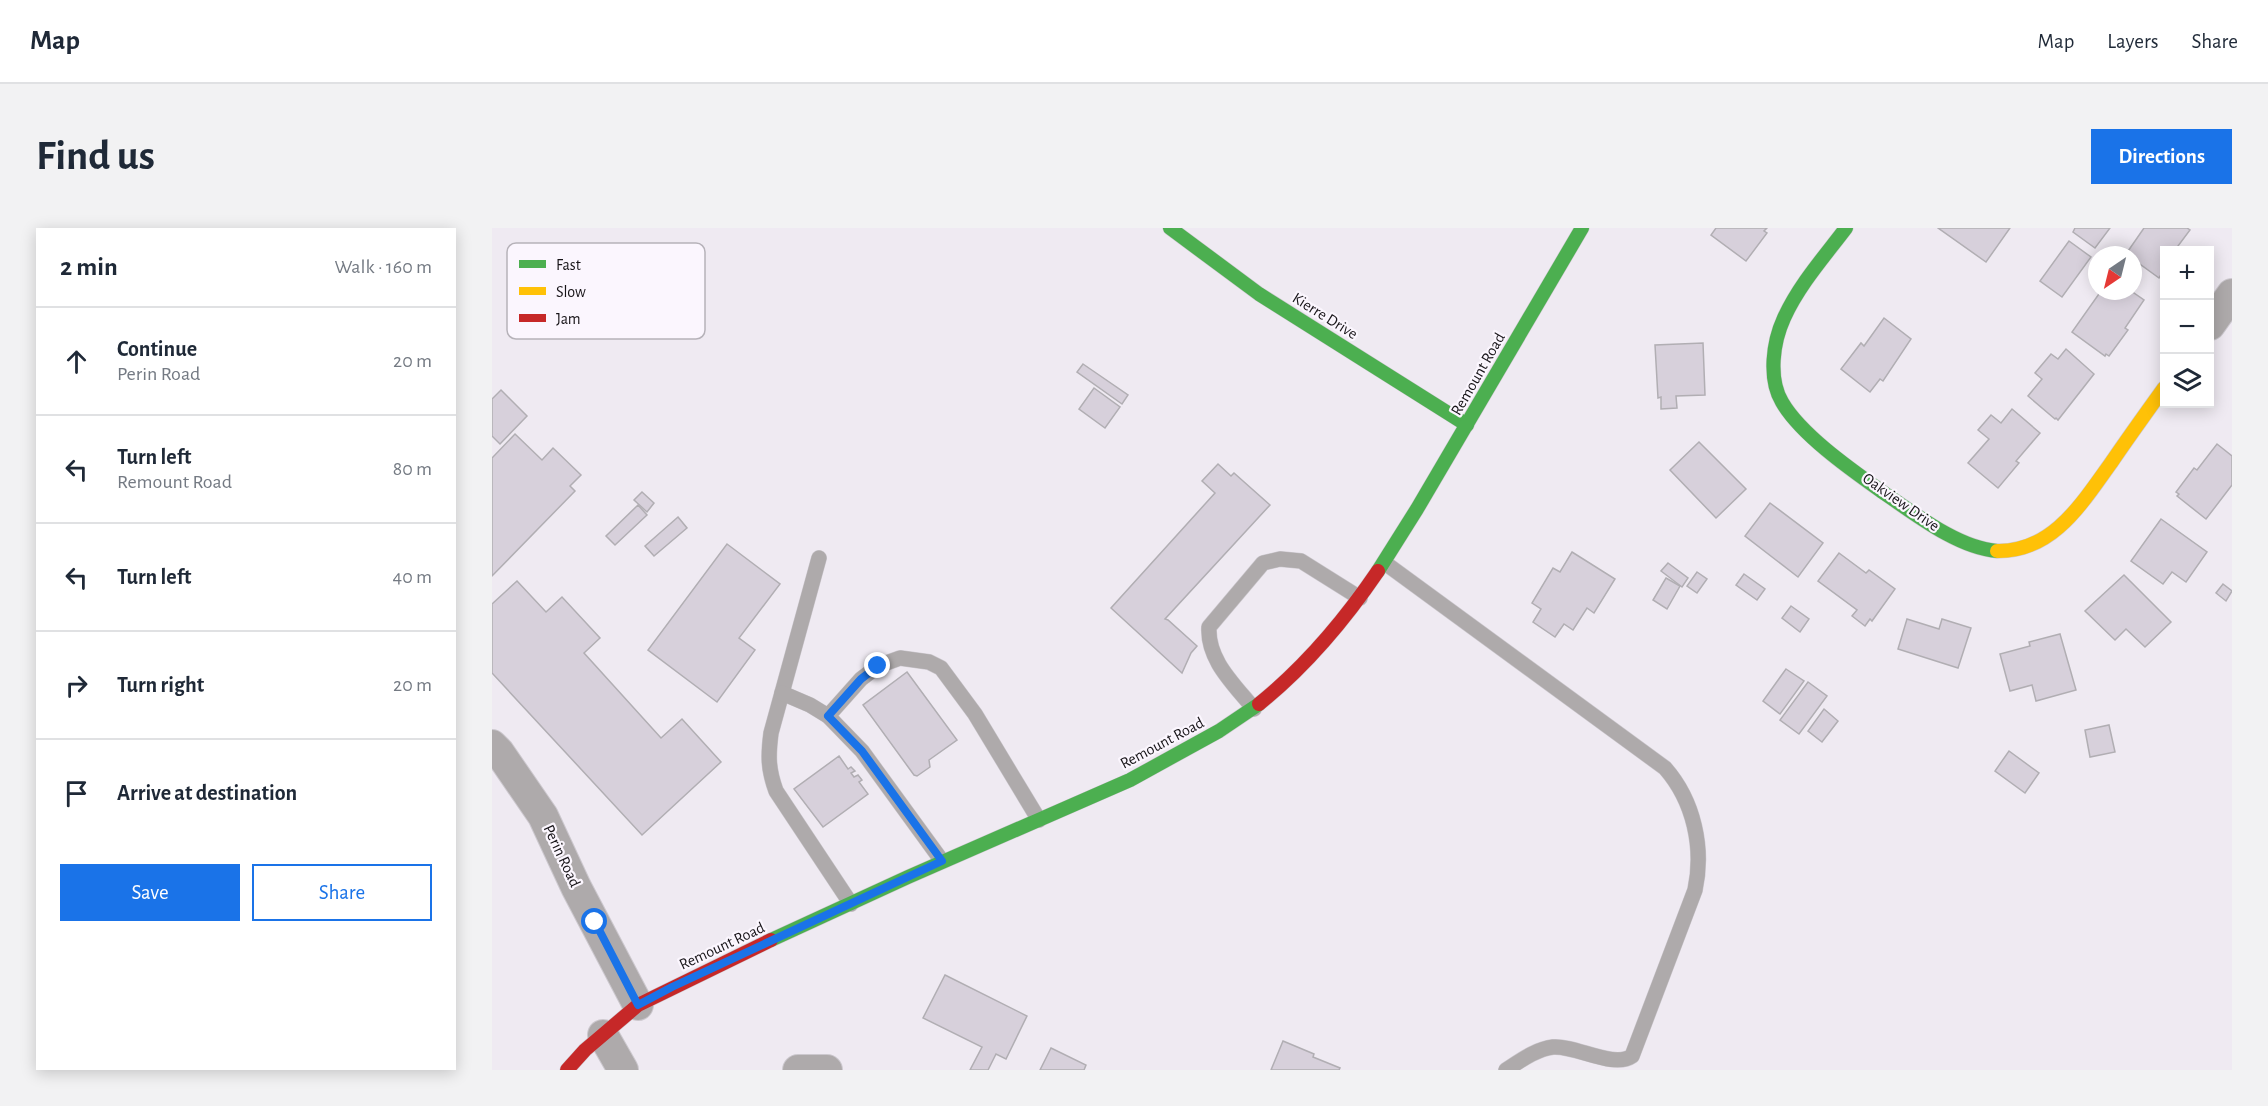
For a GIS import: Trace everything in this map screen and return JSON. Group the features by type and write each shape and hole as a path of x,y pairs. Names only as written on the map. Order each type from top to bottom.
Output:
{"street":[{"name":"Kierre Drive","path":"1170,228 1259,294 1467,425"},
{"name":"Remount Road","path":"567,1070 585,1050 638,1005 672,987 942,861 1039,820 1163,763 1210,737 1254,708 1324,643 1385,563 1582,228"},
{"name":"Oakview Drive","path":"1846,228 1783,320 1775,348 1778,389 1782,402 1791,417 1812,438 1937,529 1976,547 1997,551 2017,549 2052,535 2077,510 2160,394"},
{"path":"2214,319 2232,294"},
{"name":"Perin Road","path":"492,745 500,752 543,816 576,887 638,1005"},
{"path":"603,1035 623,1070"},
{"path":"798,1070 827,1070"}],"lane":[{"path":"819,558 771,733 768,754 769,772 776,791 851,904"},
{"path":"1254,708 1218,665 1208,637 1209,627 1263,563 1280,559 1301,561 1360,598"},
{"path":"1385,563 1665,768 1686,800 1697,837 1699,873 1695,891 1632,1056 1623,1060 1614,1060 1564,1047 1550,1048 1530,1055 1506,1070"},
{"path":"828,716 861,679 878,666 900,658 929,662 941,668 975,714 1039,820"},
{"path":"782,693 828,716 862,751 942,861"}],"building":[{"path":"1716,228 1767,228 1764,231 1767,233 1746,261 1711,235"},
{"path":"1938,228 2010,228 1986,262"},
{"path":"2075,228 2110,228 2096,246 2092,246 2073,232"},
{"path":"2144,228 2187,228 2190,230 2178,246 2160,246 2159,278 2142,266 2142,246 2132,246"},
{"path":"2069,241 2088,255 2088,261 2062,297 2040,281"},
{"path":"2095,300 2144,300 2125,328 2128,330 2109,356 2106,354 2105,356 2072,332"},
{"path":"1884,318 1911,339 1883,381 1880,379 1870,392 1841,369 1861,343 1864,346"},
{"path":"1703,343 1705,395 1676,396 1677,408 1661,409 1661,397 1658,398 1655,345"},
{"path":"2066,349 2094,374 2058,420 2028,396 2042,379 2035,373 2051,354 2058,359"},
{"path":"1083,364 1128,395 1122,404 1077,372"},
{"path":"1094,388 1120,407 1105,428 1079,409"},
{"path":"501,390 527,416 500,444 492,436 492,399"},
{"path":"2012,409 2040,433 2016,461 2019,463 1998,488 1968,463 1989,439 1978,430 1991,415 2001,423"},
{"path":"515,434 542,460 553,448 581,475 570,486 575,491 492,576 492,458"},
{"path":"1699,442 1746,489 1716,518 1670,470"},
{"path":"2217,444 2232,456 2232,485 2206,519 2177,496 2179,494 2176,492 2194,468 2197,470"},
{"path":"1218,464 1231,476 1234,473 1270,505 1165,619 1197,646 1191,653 1182,673 1111,608 1215,493 1202,481"},
{"path":"642,492 654,503 647,512 634,500"},
{"path":"1770,503 1823,543 1798,577 1745,536"},
{"path":"638,505 647,515 615,545 606,536"},
{"path":"678,517 687,528 654,556 645,546"},
{"path":"2161,519 2207,552 2186,582 2172,572 2163,584 2131,561"},
{"path":"727,544 780,584 739,638 755,650 717,702 648,650"},
{"path":"1572,552 1615,579 1594,613 1587,608 1573,630 1564,624 1555,637 1533,622 1541,609 1532,603 1553,568 1560,572"},
{"path":"1839,553 1866,573 1869,570 1895,589 1872,621 1870,619 1865,626 1852,616 1857,610 1818,581"},
{"path":"1668,563 1688,578 1682,587 1661,571"},
{"path":"1697,572 1707,579 1697,593 1687,586"},
{"path":"1744,574 1765,589 1757,600 1736,585"},
{"path":"2124,575 2171,622 2145,647 2126,629 2115,640 2085,611"},
{"path":"1666,578 1680,586 1667,609 1653,600"},
{"path":"517,581 546,612 562,597 600,638 584,653 661,738 682,719 721,762 642,835 492,673 492,604"},
{"path":"2223,584 2232,591 2226,601 2216,593"},
{"path":"1791,606 1809,619 1800,632 1782,618"},
{"path":"1907,619 1939,629 1942,619 1971,628 1958,668 1898,649"},
{"path":"2060,634 2076,690 2036,701 2032,685 2010,691 2000,654 2030,646 2029,642"},
{"path":"1786,669 1804,681 1780,714 1763,701"},
{"path":"907,672 957,740 929,760 930,767 917,776 863,705"},
{"path":"1808,682 1827,696 1799,734 1780,720"},
{"path":"1824,709 1838,721 1822,742 1808,731"},
{"path":"2109,725 2115,752 2090,757 2085,730"},
{"path":"2009,751 2039,773 2025,793 1995,771"},
{"path":"839,756 848,769 851,767 855,771 851,773 854,777 858,775 862,780 859,782 868,794 823,827 794,789"},
{"path":"945,975 1027,1016 1006,1059 996,1054 988,1070 970,1070 982,1047 923,1018"},
{"path":"1283,1041 1340,1068 1339,1070 1271,1070"},
{"path":"1051,1048 1086,1065 1084,1070 1040,1070"}],"traffic: fast":[{"path":"1170,228 1259,294 1467,425"},
{"path":"1378,571 1417,509 1582,228"},
{"path":"1846,228 1804,283 1780,328 1775,349 1774,371 1782,402 1802,427 1828,452 1909,510 1967,544 1997,551"},
{"path":"771,940 1130,780 1219,731 1259,704"}],"traffic: slow":[{"path":"1997,551 2017,549 2034,543 2050,534 2064,522 2089,494 2160,394"}],"traffic: jam":[{"path":"1259,704 1293,674 1323,642 1352,608 1378,571"},
{"path":"567,1070 585,1050 638,1005 771,940"}],"route":[{"path":"595,922 638,1005 942,861 862,751 828,716 861,679 878,666"}]}
